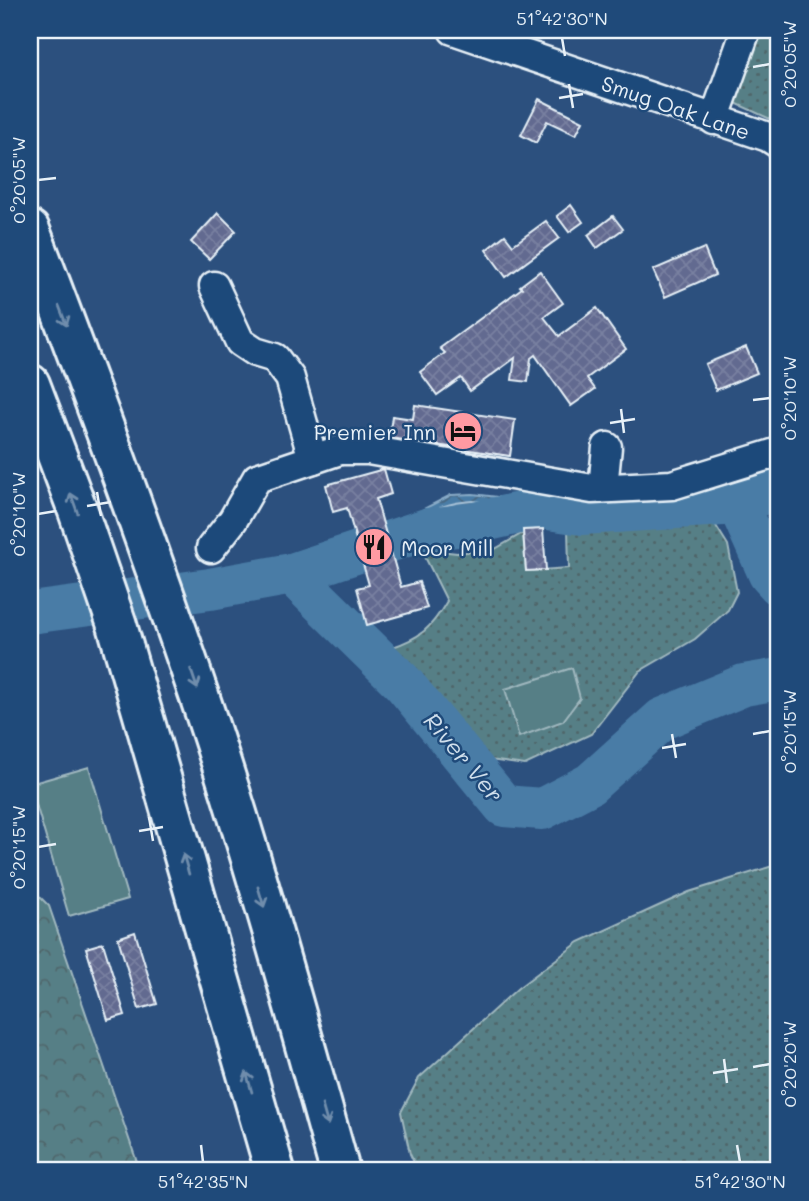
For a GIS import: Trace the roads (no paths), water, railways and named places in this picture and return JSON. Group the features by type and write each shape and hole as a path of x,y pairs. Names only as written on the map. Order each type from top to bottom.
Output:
{"highway":[{"path":"30,230 153,558 208,721 288,984 340,1171"},
{"path":"30,384 117,625 275,1171"}],"street":[{"name":"Smug Oak Lane","path":"453,30 779,144"},
{"path":"714,120 746,30"},
{"path":"215,286 240,342 256,352 275,358 290,378 313,459"},
{"path":"603,488 607,447"},
{"path":"211,548 233,520 257,478 340,450 368,450 592,489 672,485 779,452"}],"water":[{"path":"473,494 546,503 545,518 480,542 413,542 406,518 451,495"}],"waterway":[{"name":"River Ver","path":"292,574 427,529 466,525 541,508 582,514 738,504 779,487"},
{"name":"River Ver","path":"738,504 769,574 779,585"},
{"name":"River Ver","path":"30,613 210,589 292,574 403,683 504,806 542,809 590,784 662,719 744,685 779,679"}],"place":[{"name":"Premier Inn","path":"463,431"},
{"name":"Moor Mill","path":"374,547"}]}
